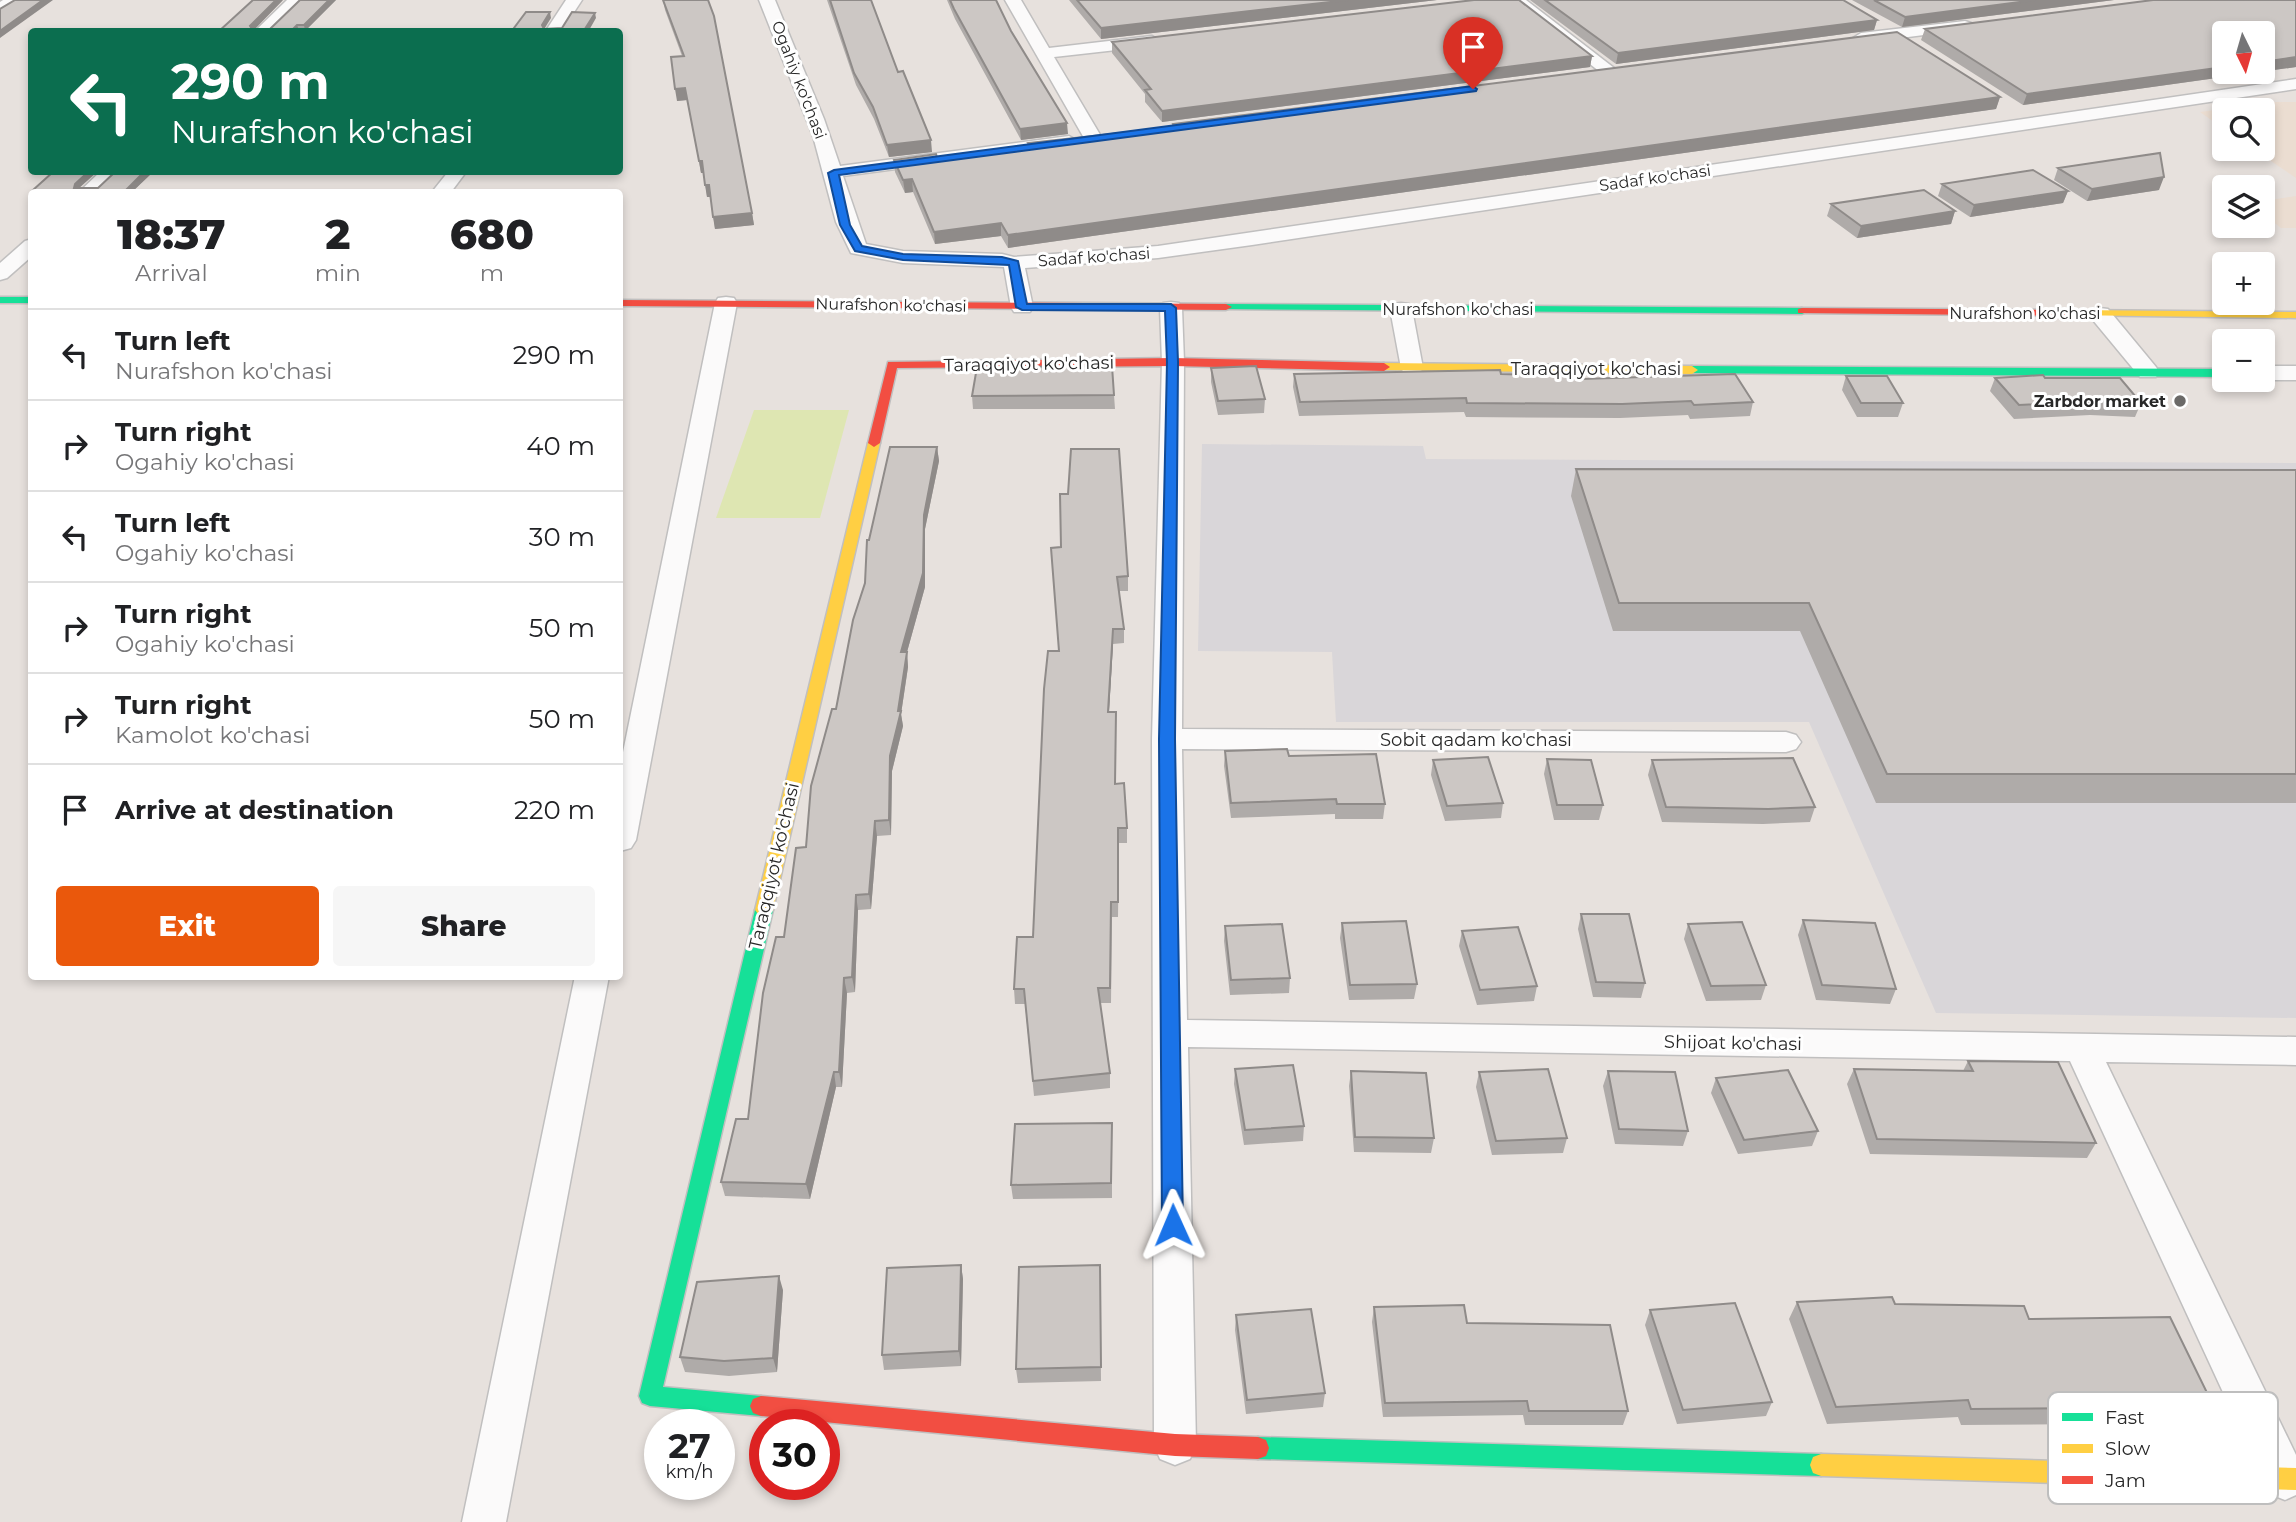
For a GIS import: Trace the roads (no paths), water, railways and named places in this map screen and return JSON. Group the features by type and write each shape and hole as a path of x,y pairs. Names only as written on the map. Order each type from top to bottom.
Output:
{"street":[{"path":"0,9 13,0"},
{"path":"266,28 296,0"},
{"path":"556,28 574,0"},
{"name":"Ogahiy ko'chasi","path":"767,0 834,173 845,225 858,249 903,257 1002,260 1014,263"},
{"path":"834,173 1100,137 1013,0"},
{"path":"1516,0 1617,70 1582,74"},
{"path":"1872,20 1919,48"},
{"path":"1841,41 1980,24"},
{"path":"1046,53 1170,38"},
{"name":"Sadaf ko'chasi","path":"1014,263 1212,245 2296,84"},
{"path":"2011,107 2034,122"},
{"path":"91,189 108,175"},
{"path":"443,189 455,175"},
{"path":"0,274 28,249"},
{"path":"1014,263 1022,307"},
{"path":"0,300 28,300"},
{"name":"Nurafshon ko'chasi","path":"623,303 2296,314"},
{"path":"623,825 726,303"},
{"path":"1171,308 1167,739 1175,1445 2048,1472"},
{"path":"1401,309 1412,368"},
{"path":"2100,314 2148,372"},
{"name":"Taraqqiyot ko'chasi","path":"1175,1445 649,1396 892,365 1172,362 1412,368 2212,373"},
{"path":"2275,373 2296,373"},
{"name":"Sobit qadam ko'chasi","path":"1167,739 1786,742"},
{"path":"484,1522 591,980"},
{"name":"Shijoat ko'chasi","path":"1170,1033 2296,1051"},
{"path":"2082,1049 2249,1392"},
{"path":"2278,1452 2291,1479"}],"place":[{"name":"Zarbdor market","path":"2180,401"}]}
